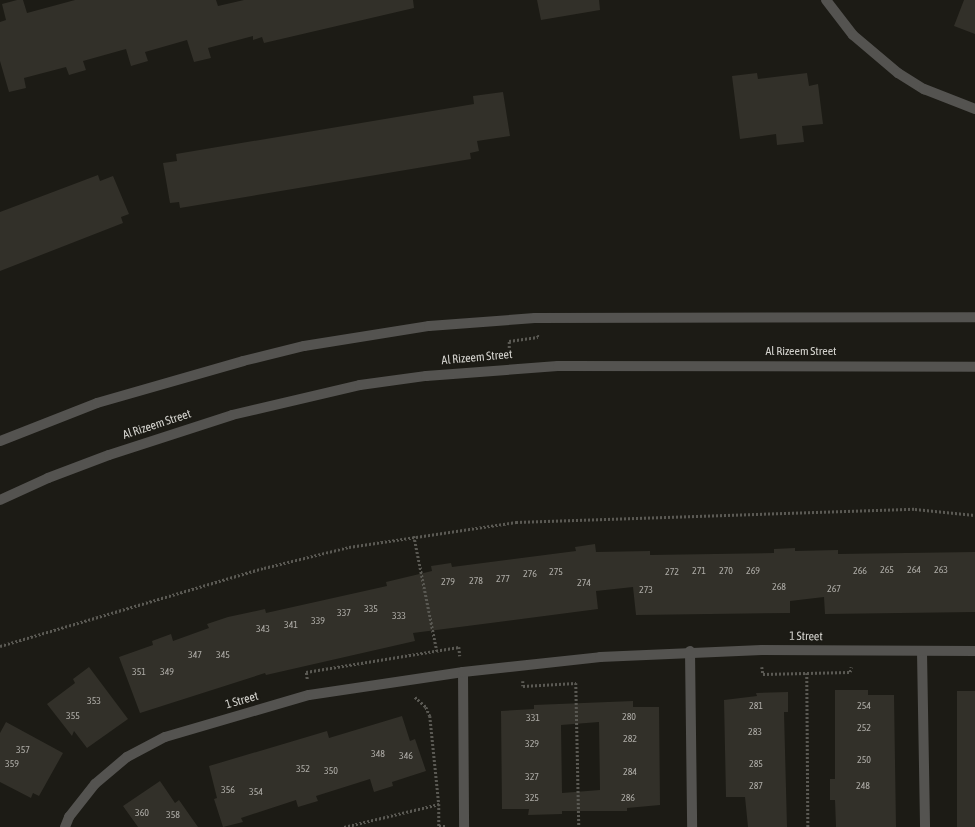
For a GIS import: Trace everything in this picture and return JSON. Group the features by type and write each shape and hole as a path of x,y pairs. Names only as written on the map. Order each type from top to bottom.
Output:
{"street":[{"path":"826,0 853,35 898,73 924,88 975,109"},
{"path":"0,441 97,403 235,363 304,346 428,326 535,318 975,317"},
{"name":"Al Rizeem Street","path":"0,500 48,478 109,455 240,413 360,385 510,368 833,365 975,367"},
{"path":"690,651 692,827"},
{"name":"1 Street","path":"65,827 69,817 95,784 127,757 165,737 309,695 522,664 690,651 975,652"},
{"path":"922,652 925,827"},
{"path":"463,672 464,826"}],"path":[{"path":"510,368 508,341 538,337 535,318"},
{"path":"0,646 264,568 349,547 414,536 516,522 908,510 975,514"},
{"path":"414,536 437,650"},
{"path":"522,664 523,686 576,683 579,827"},
{"path":"807,673 808,827"},
{"path":"344,827 439,804 439,827 464,826"}],"building":[{"path":"23,0 27,13 75,0 216,0 218,6 244,0 413,0 414,8 264,43 262,37 253,40 253,36 208,48 211,58 194,62 187,40 145,52 148,61 131,66 126,49 83,61 86,70 69,75 66,67 24,78 26,88 9,92 0,61 0,22 6,20 2,4"},
{"path":"537,0 599,0 600,10 541,20"},
{"path":"964,0 975,0 975,34 954,26"},
{"path":"757,73 758,79 807,73 809,86 818,84 823,124 802,126 804,142 777,145 776,134 740,139 732,76"},
{"path":"503,92 510,136 477,141 479,151 470,153 471,159 180,208 179,202 170,203 163,163 177,161 176,154 474,104 473,96"},
{"path":"98,175 100,181 113,176 129,214 121,217 123,223 0,271 0,212"},
{"path":"595,544 596,552 650,551 650,555 774,553 774,549 795,548 795,551 838,550 838,554 975,552 975,612 825,614 824,597 790,601 790,613 636,615 633,587 596,591 598,609 413,633 415,641 266,675 265,673 140,713 119,657 153,645 152,641 171,634 173,641 209,628 207,624 228,617 265,609 266,613 387,586 386,582 432,571 431,566 451,563 452,567 576,551 575,547"},
{"path":"89,667 128,719 87,748 74,731 72,736 47,704 75,683 73,679"},
{"path":"835,690 868,690 868,695 894,695 896,827 836,827 835,800 830,800 830,779 835,779"},
{"path":"957,691 975,691 975,827 957,827"},
{"path":"788,692 788,712 784,712 787,827 748,827 745,797 726,797 724,700 757,696 756,693"},
{"path":"633,701 633,707 659,707 660,805 627,808 627,811 562,811 562,814 528,815 529,809 502,809 501,711 534,709 534,705","holes":["599,722 600,790 562,793 561,725"]},
{"path":"402,716 410,741 415,739 426,771 392,782 393,786 374,792 370,779 316,796 318,801 298,807 296,800 241,818 243,822 223,827 214,799 217,798 209,766 327,731 329,738"},
{"path":"6,722 63,753 39,796 33,793 31,798 0,782 0,733"},
{"path":"160,781 175,803 179,800 198,827 138,827 123,806"}]}
